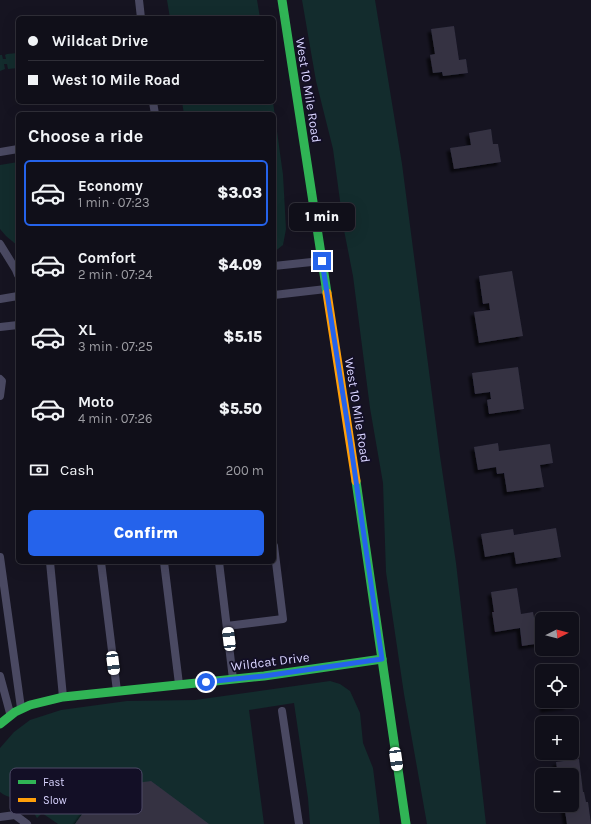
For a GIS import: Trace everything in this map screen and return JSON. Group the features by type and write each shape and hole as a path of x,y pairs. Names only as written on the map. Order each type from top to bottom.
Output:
{"main road":[{"name":"West 10 Mile Road","path":"282,0 350,440 406,824"},
{"name":"Wildcat Drive","path":"0,724 11,714 36,702 64,697 234,679 382,659"}],"lane":[{"path":"139,0 141,16"},
{"path":"0,152 16,149"},
{"path":"0,244 16,271"},
{"path":"276,266 322,261"},
{"path":"276,295 326,289"},
{"path":"0,298 16,296"},
{"path":"0,328 16,325"},
{"path":"0,379 2,381 0,396"},
{"path":"0,557 22,709"},
{"path":"227,626 283,619 276,562"},
{"path":"50,564 64,697"},
{"path":"101,564 117,691"},
{"path":"164,564 179,685"},
{"path":"219,564 234,679"},
{"path":"0,676 11,714"},
{"path":"282,711 299,824"},
{"path":"0,817 15,815 27,824"}],"green space":[{"path":"167,0 257,0 260,16 170,16"},
{"path":"302,0 375,0 402,164 440,456 456,563 486,824 427,824 404,694 386,572 383,483 370,408 353,276 344,230 333,149 316,81"},
{"path":"16,53 16,68 8,69 7,64 4,64 5,69 0,71 0,55 2,55 3,59 6,59 5,55"},
{"path":"182,104 273,104 274,112 184,112"},
{"path":"276,124 283,175 286,229 283,245 276,250"},
{"path":"16,162 16,244 0,229 0,165"},
{"path":"330,681 340,684 350,691 360,713 363,743 373,768 380,824 310,824 308,798 294,703 249,710 264,824 58,824 43,814 142,814 142,768 10,768 10,797 0,792 0,748 14,732 30,720 61,710 127,701 195,700"},
{"path":"35,814 41,814 37,818"}],"building":[{"path":"454,26 459,60 466,59 468,73 443,76 442,72 433,73 430,55 435,54 431,29"},
{"path":"491,129 493,144 498,144 501,162 454,169 450,148 471,145 469,133"},
{"path":"512,271 523,336 479,343 474,312 490,310 489,303 483,304 479,276"},
{"path":"518,367 524,409 489,414 487,400 491,399 490,392 475,394 472,373"},
{"path":"498,443 499,451 550,444 553,463 540,465 544,487 507,492 504,473 497,474 496,467 478,470 474,447"},
{"path":"556,528 561,557 516,564 514,552 485,557 481,534 513,529 514,535"},
{"path":"517,588 521,614 533,612 535,623 535,644 522,646 520,628 495,632 491,592"},
{"path":"579,759 583,792 586,802 588,802 591,824 567,824 565,812 579,812 579,768 557,768 556,762"},
{"path":"151,781 209,824 75,824 82,814 142,814 142,782"}],"traffic: fast":[{"path":"282,0 327,293"},
{"path":"356,481 406,824"},
{"path":"0,724 15,712 30,705 63,697 264,676 382,659"}],"traffic: slow":[{"path":"327,293 356,481"}],"route":[{"path":"206,682 264,676 382,659 322,261"}]}
